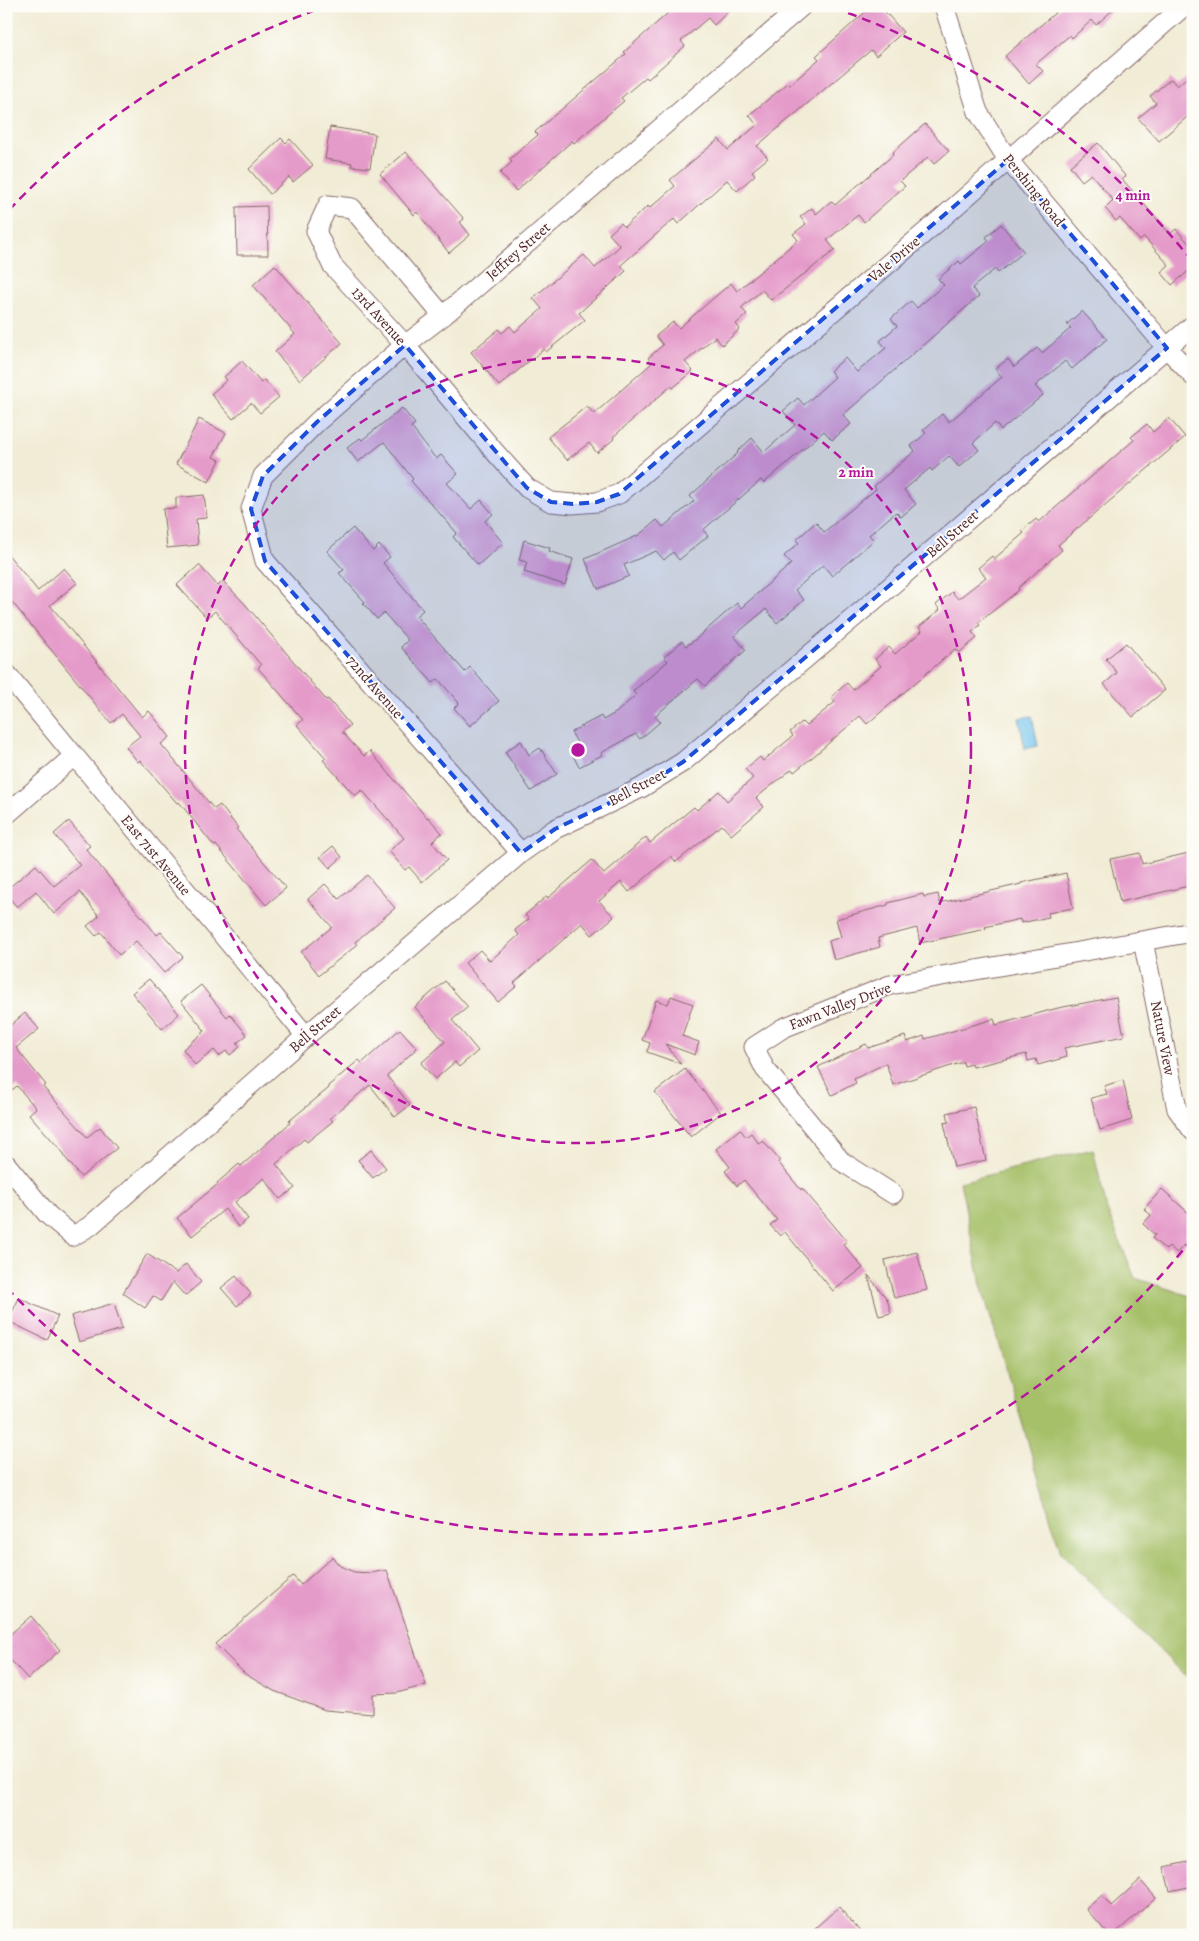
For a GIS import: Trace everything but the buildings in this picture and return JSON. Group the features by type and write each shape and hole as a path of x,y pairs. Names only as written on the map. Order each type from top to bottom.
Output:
{"street":[{"name":"Jeffrey Street","path":"251,509 263,476 317,422 405,345 443,316 802,6"},
{"name":"Pershing Road","path":"944,6 978,112 1008,160 1167,348 1193,376"},
{"name":"Vale Drive","path":"597,502 620,494 1184,6"},
{"name":"13rd Avenue","path":"443,316 352,208 328,205 316,231 332,265 405,345 527,488 551,502 573,504 597,502"},
{"name":"Bell Street","path":"6,1164 48,1215 73,1236 90,1226 306,1036 521,853 555,829 641,788 683,762 878,597 1193,325"},
{"name":"72nd Avenue","path":"251,509 265,561 521,853"},
{"name":"East 71st Avenue","path":"6,673 306,1036"},
{"path":"6,815 74,756"},
{"name":"Fawn Valley Drive","path":"893,1194 841,1162 766,1069 754,1047 783,1028 890,985 1193,932"},
{"name":"Nature View","path":"1144,941 1177,1109 1193,1131"}],"highlighted area":[{"path":"1008,160 1167,348 683,762 641,788 555,829 521,853 265,561 251,509 263,476 317,422 405,345 527,488 551,502 573,504 597,502 619,494"}],"green space":[{"path":"1093,1149 1107,1210 1135,1278 1193,1297 1193,1683 1061,1553 981,1285 960,1182"}],"water":[{"path":"1032,716 1038,746 1025,749 1019,718"}]}
